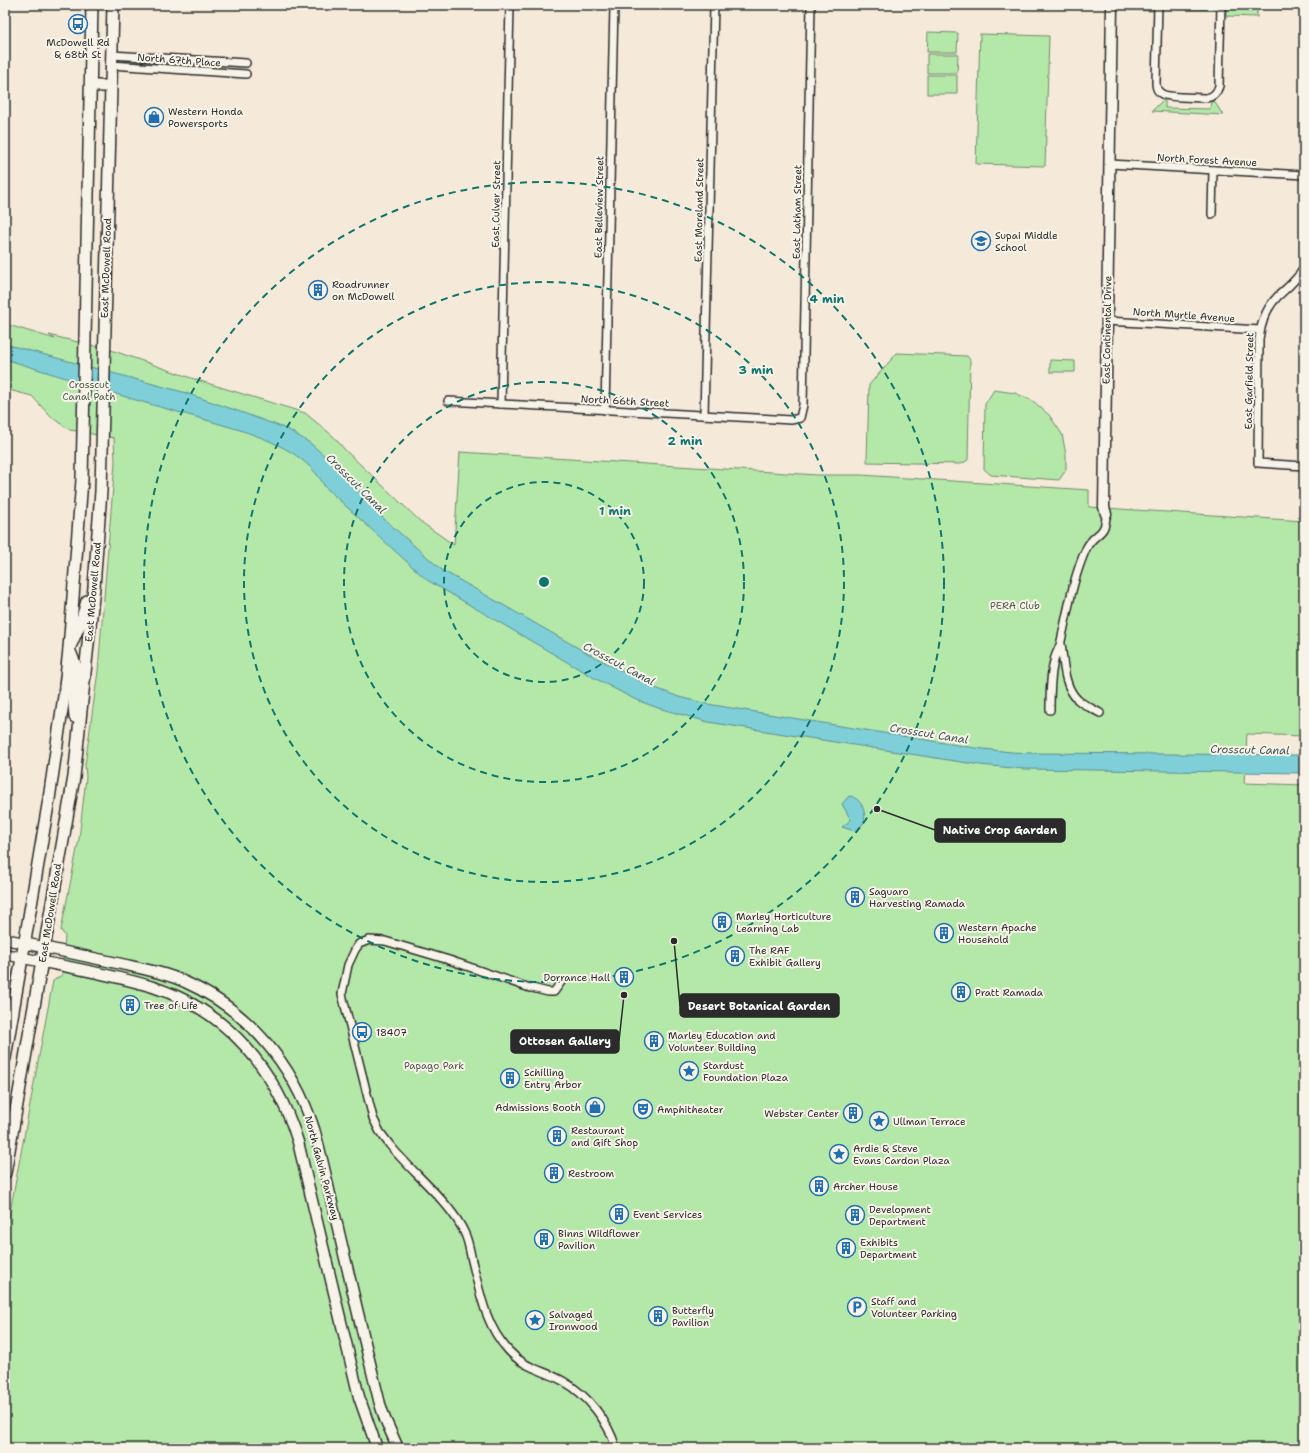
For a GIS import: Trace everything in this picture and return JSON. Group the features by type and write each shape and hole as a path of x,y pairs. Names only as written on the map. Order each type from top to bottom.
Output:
{"main road":[{"name":"East McDowell Road","path":"5,1058 50,792 64,696 69,649 82,480 92,5"},
{"name":"East McDowell Road","path":"5,1173 74,777 95,568 101,491 113,5"},
{"name":"East Continental Drive","path":"1106,514 1104,507 1112,5"},
{"path":"91,86 111,86"},
{"path":"77,743 74,703 77,669 69,649 82,619 95,568"},
{"name":"North Galvin Parkway","path":"5,939 145,970 185,982 222,1002 245,1021 266,1042 284,1065 294,1081 314,1129 380,1404 398,1448"},
{"name":"North Galvin Parkway","path":"5,954 153,987 184,1000 200,1008 231,1032 247,1048 270,1077 286,1108 298,1142 359,1397 377,1448"}],"street":[{"name":"East Culver Street","path":"501,404 510,5"},
{"name":"East Belleview Street","path":"605,410 614,5"},
{"name":"East Moreland Street","path":"704,415 714,5"},
{"name":"East Latham Street","path":"800,418 803,404 811,5"},
{"path":"1159,6 1156,87 1160,94 1168,96 1206,98 1213,96 1219,86 1221,5"},
{"name":"North 67th Place","path":"111,60 246,63"},
{"name":"North 67th Place","path":"111,60 246,74"},
{"name":"North Forest Avenue","path":"1110,164 1304,175"},
{"path":"1212,214 1213,170"},
{"name":"East Garfield Street","path":"1304,268 1295,281 1279,295 1270,306 1263,318 1260,330 1258,463 1304,466"},
{"name":"North Myrtle Avenue","path":"1107,320 1260,330"},
{"name":"North 66th Street","path":"448,400 792,420 800,418"},
{"name":"East Continental Drive","path":"1050,710 1050,693 1054,660 1061,643 1068,608 1081,562 1087,547 1093,538 1103,530 1106,523 1106,514"},
{"name":"East Continental Drive","path":"1061,643 1064,669 1070,690 1078,700 1100,713"},
{"path":"562,982 554,992 548,992 531,988 449,960 385,941 370,940 360,944 355,950 344,980 342,994 373,1118 380,1132 395,1152 437,1196 455,1218 465,1234 485,1312 491,1326 500,1340 516,1357 527,1365 563,1381 583,1396 603,1419 616,1448"}],"green space":[{"path":"1127,5 1152,5 1154,7 1154,11 1127,10"},
{"path":"1166,5 1211,5 1215,10 1163,8"},
{"path":"1232,6 1257,7 1257,17 1226,16 1226,11"},
{"path":"928,32 958,33 957,52 927,52"},
{"path":"980,34 1049,36 1045,166 976,164"},
{"path":"927,54 958,54 957,73 927,73"},
{"path":"927,75 957,75 957,94 927,94"},
{"path":"1163,100 1165,101 1165,108 1210,109 1211,102 1214,101 1223,115 1152,111"},
{"name":"Papago Park","path":"5,324 55,339 49,335 111,350 197,380 305,413 333,436 345,450 421,522 454,545 460,452 817,475 861,475 1089,490 1089,507 1304,521 1304,736 1247,734 1244,783 1304,785 1304,1448 5,1448 5,1239 53,981 62,975 65,936 61,930 79,839 86,777 85,765 98,671 115,462 114,438 70,430 51,417 32,396 5,389"},
{"path":"897,353 967,356 970,360 968,460 961,464 867,462 869,385"},
{"path":"1050,360 1075,361 1075,372 1050,372"},
{"path":"994,390 1015,393 1033,401 1049,415 1062,434 1066,455 1066,470 1059,480 991,475 984,469 985,404"},
{"path":"5,964 12,970 5,1010"}],"water":[{"path":"5,344 183,392 287,429 310,443 342,471 385,520 442,570 580,649 642,682 679,697 707,704 975,748 1011,752 1304,755 1304,773 1024,769 980,765 708,722 658,708 634,699 596,679 427,580 325,487 316,473 289,451 239,430 125,397 5,359"},
{"path":"849,796 856,799 862,805 865,818 860,827 854,831 842,827 851,820 842,804"}],"place":[{"name":"McDowell Rd & 68th St","path":"78,24"},
{"name":"Western Honda Powersports","path":"154,117"},
{"name":"Supai Middle School","path":"981,241"},
{"name":"Roadrunner on McDowell","path":"318,290"},
{"name":"Native Crop Garden","path":"877,809"},
{"name":"Saguaro Harvesting Ramada","path":"855,897"},
{"name":"Marley Horticulture Learning Lab","path":"722,922"},
{"name":"Western Apache Household","path":"944,933"},
{"name":"Desert Botanical Garden","path":"674,941"},
{"name":"The RAF Exhibit Gallery","path":"735,956"},
{"name":"Dorrance Hall","path":"624,977"},
{"name":"Pratt Ramada","path":"961,992"},
{"name":"Ottosen Gallery","path":"624,995"},
{"name":"Tree of Life","path":"130,1005"},
{"name":"18407","path":"362,1032"},
{"name":"Marley Education and Volunteer Building","path":"654,1041"},
{"name":"Stardust Foundation Plaza","path":"689,1071"},
{"name":"Schilling Entry Arbor","path":"510,1078"},
{"name":"Admissions Booth","path":"595,1107"},
{"name":"Amphitheater","path":"643,1109"},
{"name":"Webster Center","path":"853,1113"},
{"name":"Ullman Terrace","path":"879,1121"},
{"name":"Restaurant and Gift Shop","path":"557,1136"},
{"name":"Ardie & Steve Evans Cardon Plaza","path":"839,1154"},
{"name":"Restroom","path":"554,1173"},
{"name":"Archer House","path":"819,1186"},
{"name":"Event Services","path":"619,1214"},
{"name":"Development Department","path":"855,1215"},
{"name":"Binns Wildflower Pavilion","path":"544,1239"},
{"name":"Exhibits Department","path":"846,1248"},
{"name":"Staff and Volunteer Parking","path":"857,1307"},
{"name":"Butterfly Pavilion","path":"658,1316"},
{"name":"Salvaged Ironwood","path":"535,1320"}],"park label":[{"name":"Crosscut Canal Path","path":"89,390"},
{"name":"PERA Club","path":"1015,605"}],"water label":[{"name":"Crosscut Canal","path":"356,484"},
{"name":"Crosscut Canal","path":"619,664"},
{"name":"Crosscut Canal","path":"929,734"},
{"name":"Crosscut Canal","path":"1250,750"}]}
